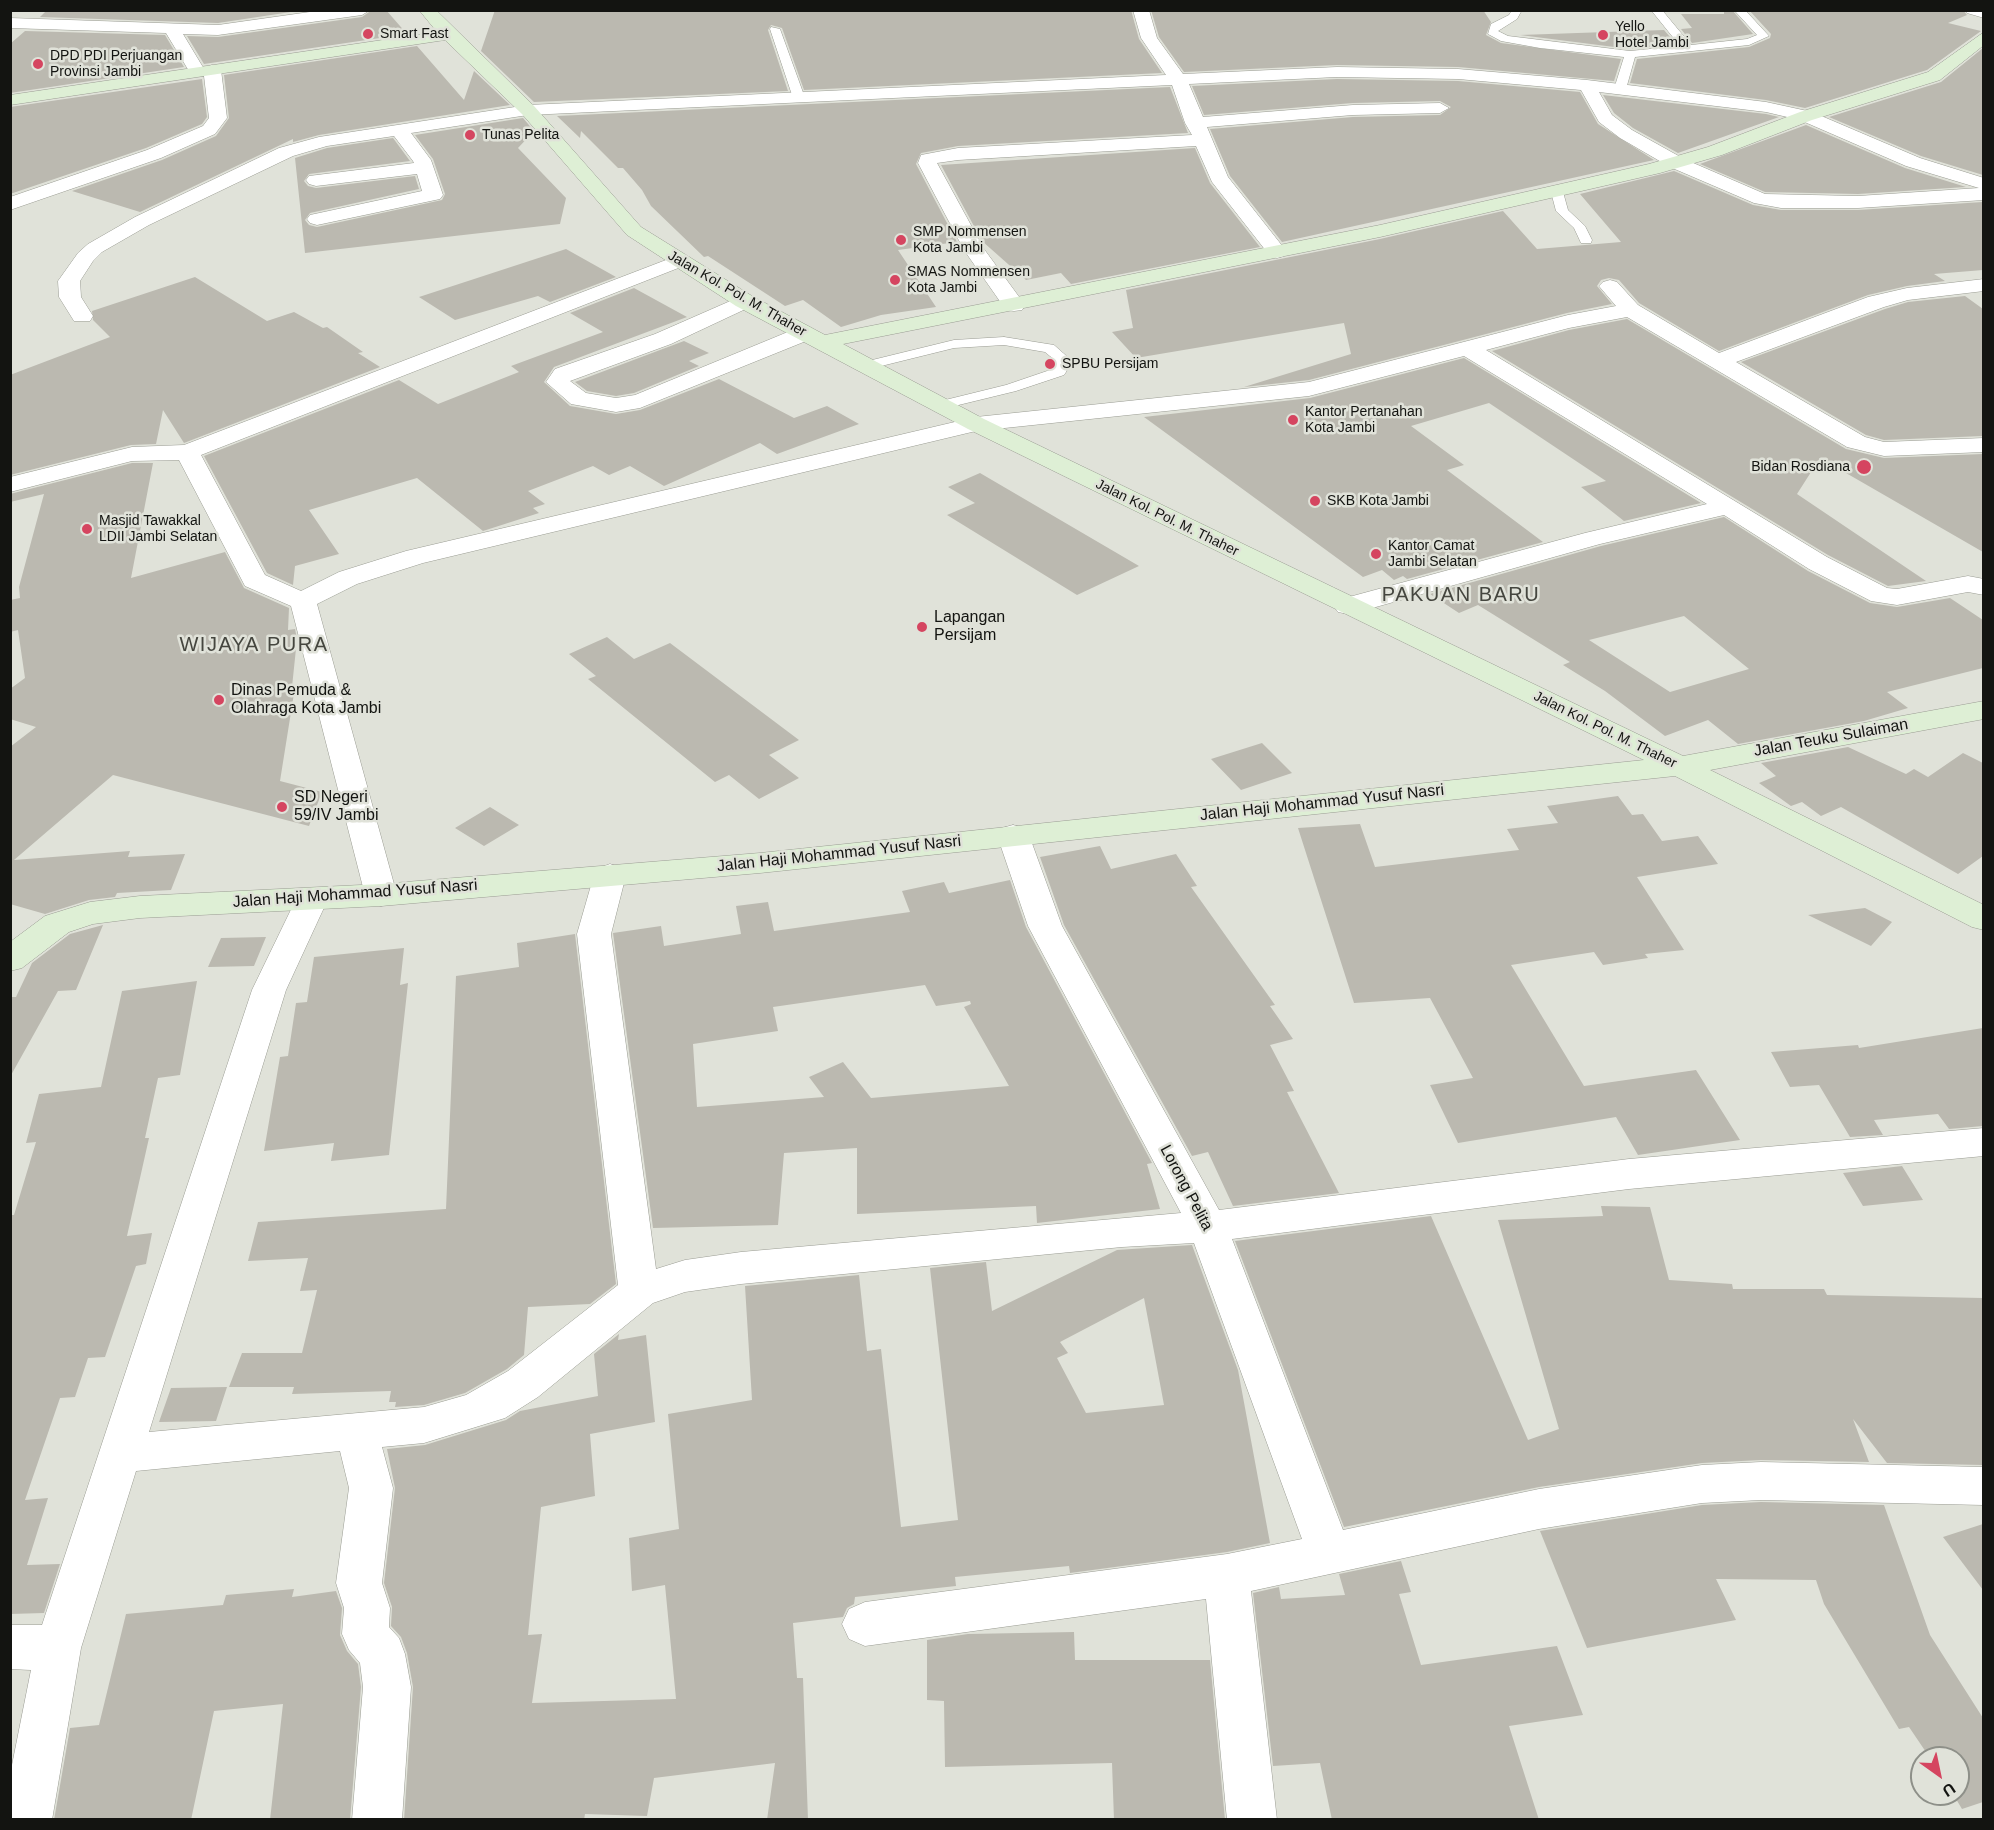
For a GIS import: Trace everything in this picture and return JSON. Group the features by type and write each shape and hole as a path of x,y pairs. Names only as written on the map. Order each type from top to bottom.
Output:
{"street":[{"path":"10,23 228,29 362,10"},
{"name":"Jalan Kol. Pol. M. Thaher","path":"427,10 449,35 528,110 634,231 744,301 976,424 1679,766 1983,919"},
{"path":"1141,10 1149,38 1179,81 1198,132 1219,178 1277,252"},
{"path":"1973,10 1983,12"},
{"path":"10,204 154,154 209,130 218,118 205,71 171,28"},
{"path":"10,100 449,35"},
{"path":"744,301 663,339 563,374 556,382 579,399 616,405 640,401 812,338 1014,305 1277,252 1557,192 1677,163 1715,152 1806,116 1934,76 1983,37"},
{"path":"82,316 70,297 69,281 85,257 107,240 296,148 326,141 528,110 1374,72 1458,74 1587,85 1746,103 1806,116 1913,162 1983,184"},
{"path":"1587,85 1605,118 1677,163 1754,197 1781,202 1858,202 1983,194"},
{"path":"1014,305 974,250 927,164 928,159 958,154 1198,132 1353,110 1440,108"},
{"path":"317,219 430,196 434,192 424,168 400,131"},
{"path":"316,180 424,168"},
{"path":"10,484 132,454 188,452 679,261"},
{"path":"1717,361 1876,302 1907,294 1983,285"},
{"path":"1610,286 1630,310 1865,445 1884,449 1983,445"},
{"path":"188,452 254,580 279,593 303,601 348,578 415,557 976,424 1285,393 1334,384 1568,322 1630,310"},
{"path":"1468,350 1818,563 1881,596 1897,597 1968,584 1983,587"},
{"path":"1348,606 1594,538 1728,507"},
{"path":"303,601 381,895"},
{"name":"Jalan Teuku Sulaiman","path":"1679,766 1983,710"},
{"name":"Jalan Haji Mohammad Yusuf Nasri","path":"10,960 57,924 90,913 140,907 381,895 760,863 1679,766"},
{"name":"Lorong Pelita","path":"1013,835 1045,926 1208,1227 1330,1555"},
{"path":"610,875 594,934 639,1291"},
{"path":"27,1820 58,1648 118,1454 269,990 312,899"},
{"path":"118,1454 424,1425 490,1405 523,1384 639,1291 685,1276 741,1268 1122,1232 1208,1227 1629,1174 1983,1142"},
{"path":"356,1431 371,1488 359,1583 367,1608 366,1634 381,1654 387,1687 377,1820"},
{"path":"865,1624 1227,1575 1539,1509 1702,1484 1761,1481 1983,1486"},
{"path":"1227,1575 1252,1820"},
{"path":"10,1647 58,1648"}],"lane":[{"path":"1517,10 1513,17 1495,26 1492,32 1505,39 1540,45 1630,54 1749,42 1764,36 1738,10"},
{"path":"1656,10 1688,48"},
{"path":"775,29 799,98"},
{"path":"1620,89 1630,54"},
{"path":"1557,192 1562,211 1579,226 1586,240"},
{"path":"865,366 954,344 1004,341 1048,348 1064,360 1059,372 1011,388 942,405"}],"building":[{"path":"47,10 304,10 218,23 40,17"},
{"path":"372,10 386,10 407,34 204,64 187,36 218,37 362,17"},
{"path":"495,10 1131,10 1139,39 1162,73 804,90 782,28 771,25 768,30 788,91 534,102 481,51"},
{"path":"1151,10 1483,10 1491,22 1486,35 1501,43 1621,59 1614,81 1458,67 1337,65 1184,72 1159,37"},
{"path":"1724,10 1732,10 1753,34 1692,43 1681,29 1692,28 1681,14 1724,14"},
{"path":"1749,10 1963,10 1967,15 1948,23 1981,31 1927,70 1805,108 1766,100 1630,83 1637,59 1749,47 1770,38 1771,34"},
{"path":"1664,30 1676,44 1630,49 1520,35"},
{"path":"25,31 165,35 184,67 10,93 10,44"},
{"path":"417,46 464,100 474,71 510,105 319,135 293,142 293,139 140,212 72,191 162,160 216,136 229,118 224,75"},
{"path":"1983,48 1983,175 1921,156 1829,117 1941,82"},
{"path":"202,79 207,117 202,124 146,148 10,194 10,107"},
{"path":"1337,79 1458,81 1580,92 1598,124 1654,160 1282,242 1230,176 1210,129 1353,117 1440,115 1451,107 1440,101 1353,103 1204,115 1192,86"},
{"path":"1170,87 1188,133 958,146 921,153 916,164 957,242 898,250 936,307 881,315 841,327 803,300 785,306 708,256 704,257 651,206 642,190 623,168 618,168 581,131 580,138 557,116"},
{"path":"1603,95 1779,117 1678,153 1633,128 1614,113"},
{"path":"523,118 534,131 518,148 566,198 560,224 305,253 295,158 327,148 393,138 410,161 309,174 304,181 308,186 316,188 415,176 419,189 310,213 305,220 309,225 317,227 442,200 445,194 433,159 415,135"},
{"path":"1806,125 1905,168 1966,187 1858,194 1765,192 1700,164"},
{"path":"1195,148 1210,183 1260,247 1071,284 1061,273 1026,280 982,241 941,165"},
{"path":"1674,171 1753,205 1781,210 1858,210 1983,202 1983,270 1934,274 1945,281 1907,286 1868,295 1719,351 1639,303 1619,280 1609,278 1601,280 1597,286 1612,304 1567,313 1309,380 1244,387 1351,354 1344,323 1136,358 1112,332 1133,328 1126,290 1380,239 1503,211 1537,249 1621,242 1580,194"},
{"path":"566,249 616,277 550,302 538,296 455,320 419,297"},
{"path":"195,277 267,321 294,312 323,328 327,327 363,352 358,353 380,367 184,443 163,410 156,444 131,445 10,475 10,375 110,337 93,320 92,311"},
{"path":"634,288 687,317 554,367 544,382 570,406 616,414 640,410 719,379 794,418 827,406 859,424 777,454 760,443 664,486 630,466 609,475 593,466 528,491 545,504 533,508 539,513 483,531 417,478 309,510 339,554 295,566 293,585 267,573 204,456 399,380 438,404 519,372 511,366 603,332 570,313"},
{"path":"1965,296 1983,309 1983,436 1884,440 1866,435 1741,362 1908,302"},
{"path":"1627,319 1846,449 1884,458 1983,454 1983,552 1820,458 1797,494 1926,581 1888,586 1828,555 1492,351 1569,330"},
{"path":"684,341 709,353 689,361 699,366 634,393 616,396 587,391 575,382"},
{"path":"1464,358 1701,503 1624,521 1581,487 1606,481 1489,403 1411,426 1464,465 1447,470 1543,542 1407,579 1403,576 1394,580 1382,570 1363,577 1144,417 1310,398"},
{"path":"132,463 153,463 131,578 225,552 244,588 289,608 288,630 295,629 297,639 292,687 295,687 280,781 322,792 309,826 113,775 14,860 130,851 128,857 185,854 171,890 117,893 115,897 89,900 45,914 10,904 10,747 36,727 10,719 10,689 25,678 18,630 10,632 10,600 20,598 19,587 44,494 10,502 10,494"},
{"path":"980,473 1139,566 1077,595 947,515 975,503 948,487"},
{"path":"1724,517 1808,571 1870,603 1897,607 1950,598 1983,620 1983,668 1887,692 1908,708 1864,721 1738,744 1708,720 1665,736 1605,691 1563,665 1570,662 1478,605 1459,613 1430,594 1601,546","holes":["1684,616 1749,669 1670,692 1589,640"]},
{"path":"607,637 634,659 670,643 799,740 769,755 799,778 759,799 729,775 715,782 588,679 596,676 569,654"},
{"path":"1262,743 1292,773 1241,790 1211,759"},
{"path":"1848,747 1906,774 1914,769 1928,777 1963,753 1983,763 1983,856 1958,874 1841,807 1821,816 1802,802 1791,806 1759,783 1776,776 1761,763"},
{"path":"1618,796 1632,815 1643,814 1662,841 1698,836 1718,864 1637,877 1684,950 1645,954 1648,958 1603,965 1594,952 1511,965 1584,1086 1696,1070 1740,1140 1638,1155 1616,1117 1458,1143 1430,1085 1473,1078 1430,998 1354,1003 1298,828 1360,824 1375,867 1519,850 1507,829 1558,823 1547,806"},
{"path":"490,807 519,825 484,846 455,828"},
{"path":"1100,846 1111,869 1176,854 1197,886 1191,887 1275,1005 1270,1006 1293,1039 1270,1045 1294,1091 1287,1092 1339,1193 1233,1206 1208,1152 1192,1156 1064,925 1040,857"},
{"path":"1010,880 1026,927 1152,1163 1147,1164 1160,1209 1037,1223 1036,1206 857,1214 857,1148 784,1153 778,1225 653,1228 613,933 661,926 664,946 741,934 736,906 768,902 774,931 910,912 902,891 944,882 949,893","holes":["925,985 936,1006 970,1001 971,1004 964,1007 1009,1086 871,1098 843,1062 809,1077 824,1097 697,1107 693,1044 778,1031 773,1007"]},
{"path":"1865,908 1892,922 1871,946 1808,915"},
{"path":"103,925 76,990 58,991 10,1077 10,997 16,997 32,963 70,934"},
{"path":"575,934 616,1284 590,1304 528,1307 524,1355 507,1369 465,1393 424,1405 395,1407 396,1402 389,1402 391,1391 292,1394 294,1387 229,1387 242,1353 302,1353 317,1290 300,1291 308,1258 248,1261 258,1222 446,1209 456,976 519,967 517,943"},
{"path":"266,937 254,966 208,967 221,938"},
{"path":"404,948 400,985 408,983 389,1155 331,1161 334,1143 264,1151 280,1057 288,1056 296,1003 307,1002 314,957"},
{"path":"197,981 180,1075 158,1078 145,1138 149,1138 127,1236 152,1233 146,1264 136,1266 105,1357 88,1358 75,1397 60,1398 25,1500 48,1498 27,1565 60,1564 44,1613 10,1614 10,1215 14,1215 36,1142 26,1143 39,1094 101,1087 122,991"},
{"path":"1983,1028 1983,1126 1949,1129 1938,1114 1874,1120 1883,1135 1850,1137 1819,1085 1790,1087 1771,1052 1858,1045 1859,1048"},
{"path":"1902,1166 1923,1200 1863,1206 1843,1173"},
{"path":"1601,1206 1650,1207 1669,1280 1732,1284 1733,1289 1824,1289 1827,1295 1983,1298 1983,1465 1887,1463 1853,1419 1869,1462 1761,1460 1702,1463 1539,1487 1344,1527 1235,1241 1431,1216 1528,1440 1559,1429 1498,1220 1603,1216"},
{"path":"1192,1245 1238,1370 1270,1543 1227,1552 1070,1573 1069,1566 955,1577 956,1586 855,1597 854,1604 847,1608 843,1617 793,1623 797,1678 803,1678 808,1820 767,1820 775,1763 654,1778 647,1816 585,1814 584,1820 404,1820 413,1687 407,1653 401,1637 391,1626 392,1607 384,1583 395,1488 387,1449 425,1445 506,1420 520,1411 598,1396 594,1354 619,1334 618,1340 646,1335 655,1422 590,1434 595,1496 541,1507 528,1635 542,1634 532,1703 676,1699 665,1585 632,1591 629,1538 679,1529 668,1414 752,1400 745,1286 859,1275 867,1351 881,1349 901,1527 958,1520 930,1268 986,1262 992,1311 1117,1250","holes":["1144,1298 1164,1405 1086,1413 1057,1358 1068,1353 1060,1342"]},
{"path":"227,1387 216,1421 159,1422 171,1388"},
{"path":"1761,1502 1884,1505 1930,1635 1983,1718 1983,1802 1962,1809 1960,1806 1970,1806 1970,1746 1922,1746 1909,1727 1899,1729 1824,1604 1816,1580 1716,1579 1736,1620 1587,1648 1540,1531 1702,1505"},
{"path":"1983,1524 1983,1590 1943,1537"},
{"path":"1401,1561 1411,1592 1399,1594 1421,1665 1557,1646 1583,1715 1509,1726 1539,1820 1332,1820 1320,1763 1273,1766 1253,1593 1279,1587 1281,1599 1345,1595 1339,1574"},
{"path":"294,1589 292,1597 336,1591 342,1608 340,1635 347,1651 358,1664 361,1687 350,1820 270,1820 283,1704 214,1711 191,1820 54,1820 70,1728 99,1725 126,1614 223,1605 226,1595"},
{"path":"1074,1632 1075,1660 1210,1660 1225,1820 1114,1820 1112,1763 945,1767 944,1701 927,1700 927,1640 968,1634"}],"place":[{"name":"Smart Fast","path":"368,34"},
{"name":"Yello Hotel Jambi","path":"1603,35"},
{"name":"DPD PDI Perjuangan Provinsi Jambi","path":"38,64"},
{"name":"Tunas Pelita","path":"470,135"},
{"name":"SMP Nommensen Kota Jambi","path":"901,240"},
{"name":"SMAS Nommensen Kota Jambi","path":"895,280"},
{"name":"SPBU Persijam","path":"1050,364"},
{"name":"Kantor Pertanahan Kota Jambi","path":"1293,420"},
{"name":"Bidan Rosdiana","path":"1864,467"},
{"name":"SKB Kota Jambi","path":"1315,501"},
{"name":"Masjid Tawakkal LDII Jambi Selatan","path":"87,529"},
{"name":"Kantor Camat Jambi Selatan","path":"1376,554"},
{"name":"Lapangan Persijam","path":"922,627"},
{"name":"Dinas Pemuda & Olahraga Kota Jambi","path":"219,700"},
{"name":"SD Negeri 59/IV Jambi","path":"282,807"}],"district":[{"name":"PAKUAN BARU","path":"1461,595"},
{"name":"WIJAYA PURA","path":"254,645"}]}
